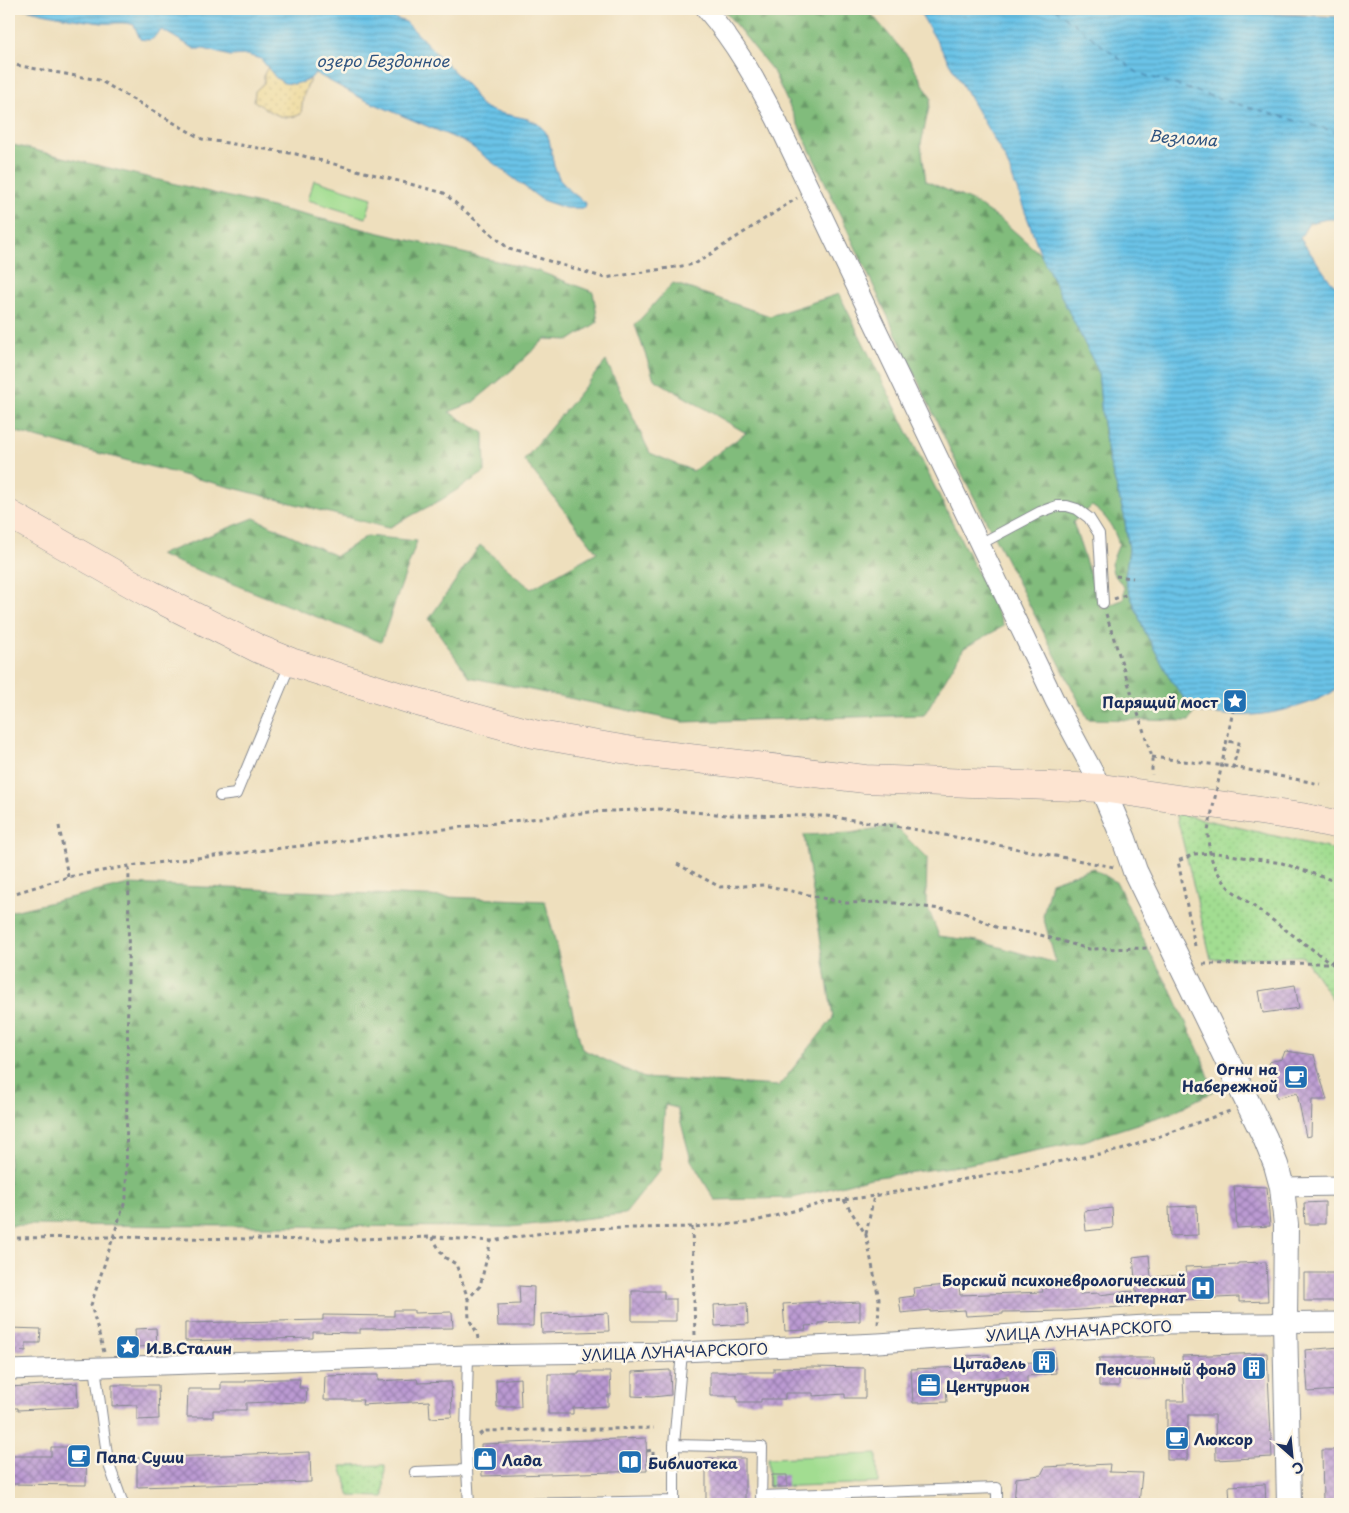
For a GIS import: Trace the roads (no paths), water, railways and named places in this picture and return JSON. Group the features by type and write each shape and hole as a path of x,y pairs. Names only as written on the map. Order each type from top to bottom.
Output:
{"main road":[{"path":"9,514 150,594 259,649 291,662 414,701 534,734 639,752 865,779 1102,788 1301,817 1340,825"}],"street":[{"path":"706,9 752,73 810,190 1055,701 1102,788 1124,839 1135,871 1249,1104 1276,1165 1282,1187 1286,1225 1289,1504"},
{"path":"1282,1187 1340,1186"},
{"name":"УЛИЦА ЛУНАЧАРСКОГО","path":"9,1370 474,1355 689,1352 878,1343 1160,1324 1340,1322"}],"lane":[{"path":"980,544 1040,512 1057,506 1077,509 1089,518 1099,534 1102,603"},
{"path":"220,796 236,794 291,662"},
{"path":"519,1504 674,1502 674,1445 689,1352"},
{"path":"469,1504 466,1444 474,1355"},
{"path":"101,1367 108,1462 123,1504"},
{"path":"674,1445 762,1447 761,1500 997,1488 997,1504"},
{"path":"415,1472 467,1470"}],"water":[{"name":"озеро Бездонное","path":"25,9 383,9 391,17 406,22 469,87 481,106 495,112 528,119 538,124 545,131 549,139 554,166 560,180 570,191 586,203 585,208 565,208 542,200 467,143 363,99 315,73 310,79 303,82 294,84 284,83 276,78 261,59 247,55 230,56 204,49 195,49 162,30 152,39 146,40 140,39 134,25 92,22"},
{"name":"Везлома","path":"918,9 1256,9 1262,13 1340,17 1340,219 1327,219 1309,223 1300,238 1328,278 1340,290 1340,687 1331,693 1299,706 1275,712 1223,715 1194,712 1171,680 1145,632 1127,587 1125,577 1129,550 1124,515 1109,460 1102,417 1098,371 1041,255 1006,160"}],"place":[{"name":"Парящий мост","path":"1235,701"},
{"name":"Огни на Набережной","path":"1296,1077"},
{"name":"Борский психоневрологический интернат","path":"1203,1288"},
{"name":"И.В.Сталин","path":"128,1347"},
{"name":"Цитадель","path":"1044,1362"},
{"name":"Пенсионный фонд","path":"1254,1368"},
{"name":"Центурион","path":"929,1385"},
{"name":"Люксор","path":"1177,1438"},
{"name":"Папа Суши","path":"79,1456"},
{"name":"Лада","path":"485,1459"},
{"name":"Библиотека","path":"630,1462"}]}
